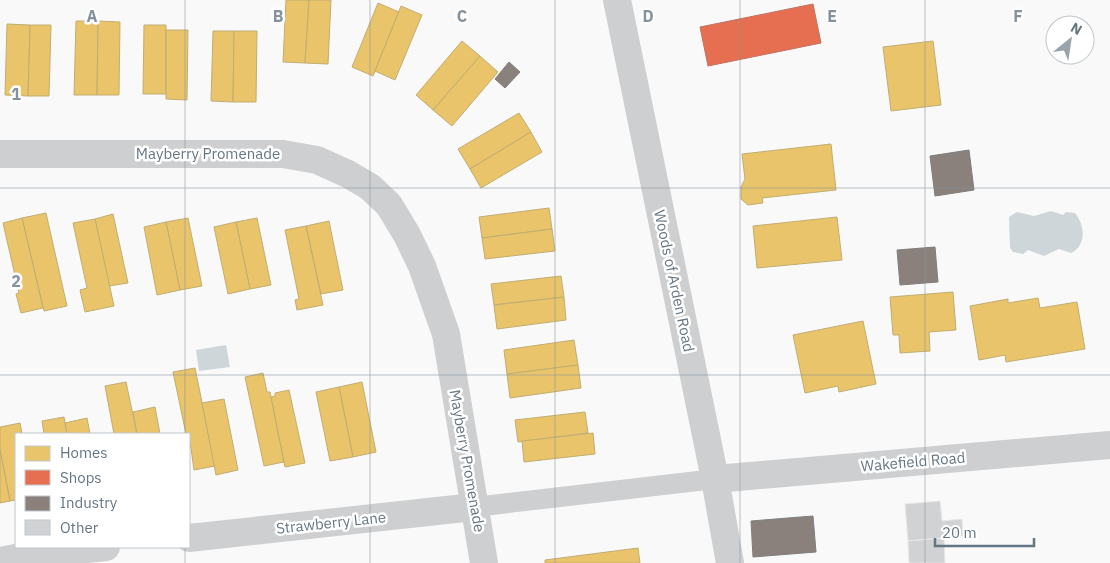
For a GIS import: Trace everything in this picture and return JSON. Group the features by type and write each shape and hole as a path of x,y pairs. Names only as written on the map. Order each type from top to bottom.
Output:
{"street":[{"name":"Woods of Arden Road","path":"617,0 715,478 730,563"},
{"name":"Mayberry Promenade","path":"0,154 283,154 317,160 348,174 370,187 389,205 407,235 422,266 446,334 484,563"},
{"name":"Wakefield Road","path":"715,478 1110,445"},
{"name":"Strawberry Lane","path":"190,538 474,507"},
{"path":"0,561 31,555 97,548"}],"lane":[{"path":"474,507 715,478"}],"shaded area":[{"path":"1051,211 1063,215 1066,212 1075,213 1081,223 1083,235 1080,245 1071,253 1059,249 1044,256 1028,250 1023,254 1013,252 1010,248 1009,217 1017,212 1034,216"},
{"path":"226,345 230,367 199,371 196,350"}],"building: Homes":[{"path":"286,0 309,0 305,63 283,62"},
{"path":"309,0 331,0 328,64 305,63"},
{"path":"378,3 399,12 373,76 352,67"},
{"path":"401,6 422,15 395,80 375,71"},
{"path":"76,21 98,21 97,95 74,95"},
{"path":"98,21 120,22 119,95 97,95"},
{"path":"7,24 30,25 28,96 5,95"},
{"path":"30,25 51,25 49,96 28,96"},
{"path":"144,25 166,25 166,94 143,94"},
{"path":"166,30 188,30 187,100 166,99"},
{"path":"213,31 234,31 233,102 211,101"},
{"path":"234,31 257,31 256,102 233,102"},
{"path":"462,41 480,56 433,110 416,95"},
{"path":"933,41 941,105 891,111 883,47"},
{"path":"480,56 498,72 452,126 433,110"},
{"path":"519,113 531,132 470,169 458,149"},
{"path":"531,132 542,152 481,188 470,169"},
{"path":"831,144 836,190 762,198 763,203 748,205 741,199 741,187 745,179 742,154"},
{"path":"549,208 552,229 482,238 479,217"},
{"path":"46,213 67,306 44,311 22,218"},
{"path":"113,214 128,283 109,286 95,219"},
{"path":"837,217 842,260 757,268 753,226"},
{"path":"22,218 43,308 21,313 16,294 19,293 3,223"},
{"path":"188,218 202,286 180,290 166,222"},
{"path":"257,218 271,285 250,289 236,222"},
{"path":"95,219 114,306 85,312 80,290 87,288 73,223"},
{"path":"329,221 343,290 321,294 306,226"},
{"path":"166,222 180,290 157,295 144,227"},
{"path":"236,222 250,289 228,294 214,227"},
{"path":"306,226 323,305 297,310 295,300 299,299 285,230"},
{"path":"552,229 555,251 485,259 482,238"},
{"path":"561,276 564,297 494,305 491,284"},
{"path":"953,292 956,330 929,332 930,351 900,353 899,335 893,335 890,297"},
{"path":"564,297 566,320 497,329 494,305"},
{"path":"1038,298 1040,308 1077,302 1085,349 1006,362 1005,355 979,360 970,306 1008,299 1008,303"},
{"path":"863,321 876,384 839,392 838,386 805,393 793,335"},
{"path":"574,340 578,365 507,374 504,350"},
{"path":"578,365 581,388 510,398 507,374"},
{"path":"195,368 215,466 194,470 190,433 186,433 173,372"},
{"path":"263,373 267,392 270,392 284,462 264,466 245,377"},
{"path":"126,382 137,433 114,433 105,386"},
{"path":"362,382 376,452 353,457 339,387"},
{"path":"339,387 353,457 330,461 316,392"},
{"path":"289,390 305,463 285,467 271,397 275,396 275,393"},
{"path":"224,399 238,470 216,475 202,403"},
{"path":"155,407 160,433 137,433 133,412"},
{"path":"585,412 588,433 518,442 515,420"},
{"path":"64,417 67,433 44,433 42,421"},
{"path":"87,418 90,433 67,433 65,423"},
{"path":"20,423 22,433 15,433 15,500 10,501 0,450 0,427"},
{"path":"593,433 595,454 524,462 522,441"},
{"path":"0,450 10,501 0,503"},
{"path":"638,548 640,563 545,563 545,560"}],"building: Shops":[{"path":"813,4 821,43 708,66 700,27"}],"building: Industry":[{"path":"509,62 520,72 505,88 495,79"},
{"path":"969,150 974,190 935,196 930,156"},
{"path":"935,247 938,282 900,285 897,250"},
{"path":"813,516 816,552 753,557 751,521"}],"building: Other":[{"path":"940,501 942,521 962,519 963,536 908,541 905,504"},
{"path":"944,538 945,563 909,563 908,541"}]}
